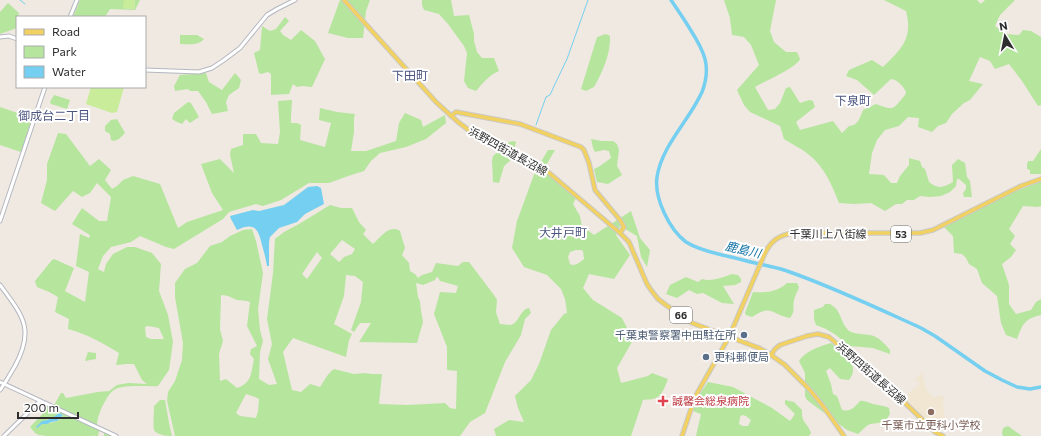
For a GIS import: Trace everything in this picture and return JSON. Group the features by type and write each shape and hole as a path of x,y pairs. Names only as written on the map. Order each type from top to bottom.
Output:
{"main road":[{"name":"浜野四街道長沼線","path":"344,0 436,102 458,122 489,142 514,152 541,166 620,233 629,242 647,284 658,298 666,305 692,323 759,348 785,365 809,389 844,436"},
{"name":"浜野四街道長沼線","path":"451,116 456,112 520,124 581,147 584,150 589,163 595,190 624,227 620,233"},
{"name":"千葉川上八街線","path":"682,436 697,392 729,337 770,243 778,237 787,234 899,234 927,232 1020,186 1041,179"},
{"name":"浜野四街道長沼線","path":"771,355 780,345 807,336 818,334 829,337 903,401 935,432 944,436"}],"street":[{"path":"70,16 77,0"},
{"path":"146,70 199,72 212,68 240,48 267,15 295,0"},
{"path":"0,37 9,36 16,38"},
{"path":"0,220 46,88"},
{"path":"0,285 18,308 24,326 25,335 24,345 20,356 0,390"},
{"path":"0,382 116,436"},
{"path":"4,436 40,400"}],"shaded area":[{"name":"千葉市立更科小学校","path":"922,372 926,389 931,396 935,397 941,395 944,398 943,408 945,417 939,432 904,399 908,396 907,394 920,384 915,379"}],"green space":[{"path":"80,0 124,0 124,8 134,9 135,0 140,0 135,10 110,9 106,16 73,16"},
{"path":"124,0 135,0 134,9 123,8"},
{"path":"340,0 370,0 366,11 363,38 348,38 328,33"},
{"path":"422,0 451,0 454,16 469,15 477,52 482,58 494,58 499,71 489,77 476,91 468,88 464,81 467,53 464,46 439,14 424,10"},
{"path":"724,0 776,0 770,31 774,42 786,52 797,52 800,59 787,70 755,87 768,110 775,109 780,103 786,88 790,87 800,103 809,100 813,101 815,107 796,122 800,130 833,121 842,133 849,126 857,123 863,110 876,104 887,108 893,108 905,95 906,92 898,82 891,79 874,95 857,80 846,76 849,70 872,60 883,67 896,54 907,36 908,20 906,11 884,0 977,0 981,4 985,0 1015,0 1000,15 995,26 1006,34 1019,35 1023,30 1031,31 1041,37 1041,105 1038,106 1009,64 995,69 990,61 980,57 969,81 983,84 970,100 964,103 952,114 946,123 938,126 932,132 918,127 919,118 908,117 899,126 885,130 877,140 872,153 869,174 884,175 891,183 897,183 900,176 909,165 909,158 920,161 922,167 925,169 929,182 935,186 941,187 953,182 952,165 958,159 965,163 967,177 970,181 972,197 964,197 963,193 966,189 966,185 957,179 956,186 950,192 941,196 920,196 914,200 907,200 902,204 896,204 885,211 871,203 839,203 827,176 819,164 802,150 784,139 780,126 750,112 744,105 737,90 759,65 751,45 744,37 732,35 730,18"},
{"path":"8,3 19,13 18,16 16,16 16,28 0,34 0,12"},
{"path":"285,17 289,21 280,31 283,35 291,40 301,30 315,41 325,59 312,87 297,87 293,84 289,94 271,95 271,74 268,72 261,74 259,73 254,53 260,50 262,26 270,31 276,29"},
{"path":"606,34 610,36 609,49 600,76 594,87 586,91 581,89 597,37"},
{"path":"180,35 197,35 204,39 196,44 180,44"},
{"path":"206,73 209,82 222,90 235,73 241,80 239,88 229,95 226,102 228,111 212,114 198,91 190,91 188,89 175,91 174,86 180,75"},
{"path":"91,88 124,88 117,112 112,113 86,104"},
{"path":"54,95 70,100 67,109 51,104 50,102"},
{"path":"292,100 291,123 301,125 300,140 325,147 331,123 319,120 320,108 355,114 351,151 366,151 396,141 399,123 405,113 421,120 423,127 445,115 446,123 426,139 406,147 380,153 371,161 364,171 329,183 309,183 281,200 263,206 256,204 229,212 223,219 174,249 140,236 131,242 111,247 103,256 98,269 104,272 106,264 113,254 127,247 135,247 152,253 161,264 159,291 168,315 173,342 169,370 158,386 123,387 112,391 102,407 97,426 54,405 61,393 63,393 66,398 109,391 117,385 128,383 147,384 142,380 134,364 116,365 119,353 95,339 68,329 69,319 55,312 58,297 37,287 35,281 54,259 74,268 65,291 85,302 89,272 76,266 80,234 89,238 90,235 72,224 82,208 99,221 107,221 111,197 97,183 90,193 82,197 73,191 55,211 41,203 47,180 47,164 58,133 66,134 90,166 99,159 111,170 105,180 112,189 123,180 133,176 160,184 178,228 187,222 223,210 212,193 201,164 220,159 234,173 230,155 231,149 243,145 243,134 256,134 261,143 278,144 280,132 278,101","holes":["148,326 159,328 164,339 151,339 146,337 145,327"]},
{"path":"188,102 191,103 199,117 190,123 186,119 182,124 172,119 174,113"},
{"path":"0,107 32,118 21,152 0,145"},
{"path":"117,119 125,133 119,139 114,141 111,140 110,134 105,131 105,126 111,120"},
{"path":"591,139 613,141 617,144 619,150 617,166 622,175 608,184 597,182 594,169 611,158 609,151 604,150 595,152"},
{"path":"509,142 516,142 512,159 504,166 499,183 493,182 493,156"},
{"path":"1041,149 1041,174 1030,174 1030,170 1027,169 1028,161 1033,161"},
{"path":"548,150 555,150 544,169 577,196 573,204 580,216 582,226 594,235 631,211 640,238 650,250 647,267 641,257 637,236 620,226 616,235 630,255 614,279 589,274 583,288 593,300 622,318 633,340 617,368 621,383 648,376 652,373 668,379 664,390 658,397 643,400 631,436 496,436 494,429 509,420 524,422 515,396 531,380 539,364 551,330 564,314 567,313 565,299 561,289 547,275 524,267 512,248 517,221 535,172","holes":["583,251 584,259 576,265 570,264 568,257 570,252"]},
{"path":"1041,182 1041,206 1023,206 1009,229 1015,236 1010,244 1016,250 1011,257 1002,264 1009,285 1009,304 1016,314 1031,310 1036,302 1041,299 1041,315 1031,318 1025,323 1017,339 1006,335 1001,323 997,296 982,283 977,269 969,264 962,254 954,253 953,236 944,227 1008,194"},
{"path":"330,205 341,208 352,208 359,222 366,230 363,234 373,244 389,230 396,229 400,231 405,248 402,255 409,263 410,271 418,278 432,272 436,263 458,266 463,262 469,262 497,300 496,312 500,324 513,324 526,309 529,308 531,313 525,319 521,335 505,362 485,413 470,422 460,436 175,436 167,401 168,392 175,381 182,360 183,343 175,297 175,283 185,269 197,263 210,246 222,242 230,236 243,230 252,229 263,273 258,309 260,330 263,341 260,352 259,379 269,385 277,384 268,359 272,344 267,319 273,273 275,239","holes":["342,240 355,249 352,254 344,257 339,262 330,254","317,252 322,258 307,279 302,274","346,275 355,276 363,282 361,302 351,330 354,332 360,323 371,323 359,342 417,343 423,322 416,283 423,285 435,280 438,277 440,281 458,286 456,293 440,292 434,314 447,347 447,370 457,371 456,409 450,408 445,403 408,405 379,404 382,374 354,374 334,369 320,387 310,384 301,392 292,390 283,352 293,338 346,357 349,340 352,334 334,324 344,296","221,295 250,302 247,326 257,346 251,349 250,354 254,359 250,377 246,383 237,388 226,379 220,381 219,354 223,341 220,329","246,394 259,399 256,418 240,416 236,413"]},
{"path":"732,274 738,275 741,282 735,285 723,286 734,304 722,303 703,293 697,294 689,290 677,298 666,294 670,285 686,277 698,282 702,279 714,280"},
{"path":"787,283 797,283 799,287 794,300 793,313 790,318 771,311 764,311 752,317 746,315 745,313 753,292 771,291 780,288"},
{"path":"825,304 830,304 836,308 848,330 853,333 876,337 890,350 890,354 873,348 849,346 836,335 816,325 814,310 823,307"},
{"path":"831,343 849,358 853,367 853,373 849,380 840,379 830,368 826,371 833,394 837,396 842,410 850,410 860,401 885,406 889,408 890,414 885,422 869,425 858,434 847,430 807,400 805,396 805,373 799,361 805,354 818,347"},
{"path":"88,352 96,353 96,359 85,361"},
{"path":"708,382 733,387 772,408 790,421 795,414 785,404 785,400 794,402 802,410 803,418 811,433 809,436 696,436 701,414 693,411 699,395","holes":["742,415 751,420 748,426 739,424 740,417"]},
{"path":"160,400 165,400 172,436 160,434 154,430 154,406"},
{"path":"41,402 113,436 104,436 104,433 99,431 98,436 39,435 30,427 47,409","holes":["63,415 58,421 42,424 46,420"]},
{"path":"1008,426 1022,436 1003,436 1003,428"}],"water":[{"path":"317,186 321,188 324,204 305,214 297,222 279,228 270,237 269,266 267,266 257,231 251,227 237,230 230,216 253,210 259,211 284,205 308,187"},
{"path":"59,413 63,415 57,421 42,424 37,428 36,427 42,421"}],"waterway":[{"path":"20,0 25,4"},
{"path":"536,125 546,97 550,95 567,59 588,0"},
{"name":"鹿島川","path":"671,0 699,44 703,52 706,66 705,83 702,92 697,103 664,154 657,177 660,203 669,221 680,236 686,242 704,250 782,269 838,291 921,328 985,371 1002,380 1017,387 1030,389 1041,387"}],"place":[{"name":"千葉東警察署中田駐在所","path":"744,335"},
{"name":"更科郵便局","path":"706,357"},
{"name":"誠馨会総泉病院","path":"663,401"},
{"name":"千葉市立更科小学校","path":"931,412"}],"district":[{"name":"下田町","path":"410,76"},
{"name":"下泉町","path":"853,101"},
{"name":"御成台二丁目","path":"54,116"},
{"name":"大井戸町","path":"563,233"}]}
